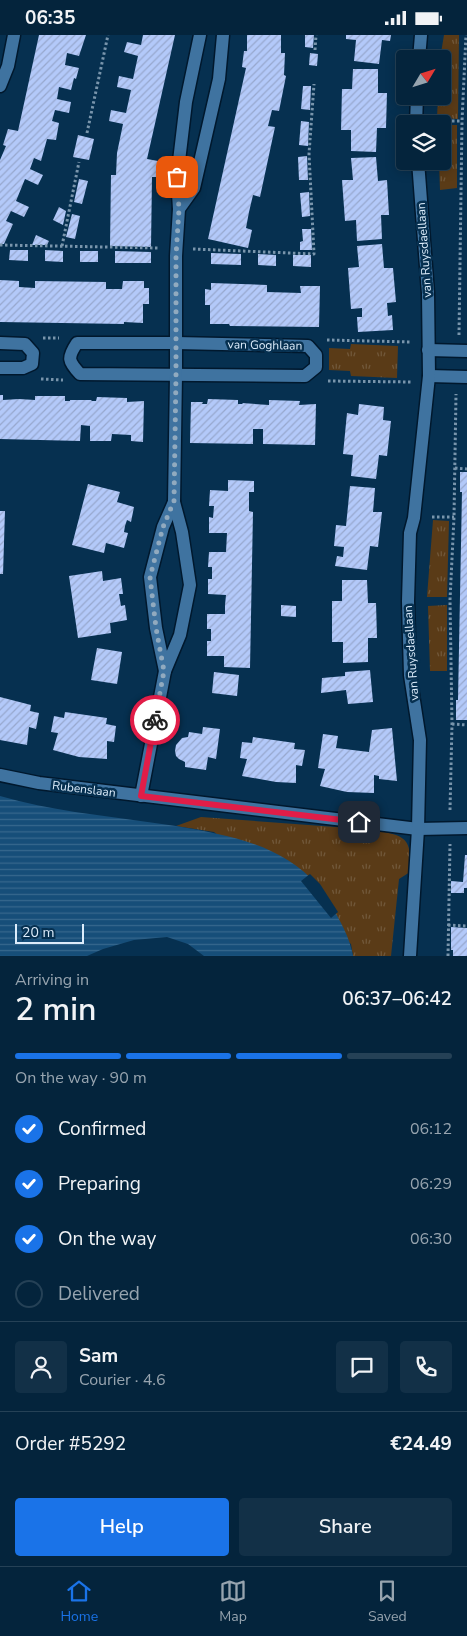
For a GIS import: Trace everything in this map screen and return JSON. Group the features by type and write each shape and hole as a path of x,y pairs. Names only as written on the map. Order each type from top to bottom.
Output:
{"street":[{"path":"0,86 8,67 14,35"},
{"path":"141,796 164,671 180,635 190,585 182,532 174,501 176,249 179,209 177,177 186,102 200,35"},
{"path":"179,209 194,187 219,79 223,35"},
{"path":"420,50 421,35"},
{"name":"van Ruysdaellaan","path":"410,956 418,829 420,740 410,675 408,601 410,533 429,379 428,293 419,170"},
{"path":"0,343 24,344 32,353 32,363 23,368 0,368"},
{"path":"77,343 70,353 70,364 80,374 305,376"},
{"name":"van Goghlaan","path":"77,343 308,346 316,355 316,367 305,376"},
{"path":"428,344 463,351"},
{"path":"429,379 462,377"},
{"path":"164,671 156,628 150,577 163,527 174,501"},
{"name":"Rubenslaan","path":"0,775 39,783 418,829 467,828"}],"path":[{"path":"87,133 108,35"},
{"path":"315,50 316,35"},
{"path":"463,351 460,258 462,121 466,35"},
{"path":"0,245 314,254 309,154 314,84"},
{"path":"451,121 462,121"},
{"path":"62,246 79,162"},
{"path":"460,258 467,258"},
{"path":"24,344 42,338 64,338 77,343"},
{"path":"308,346 321,340 428,344"},
{"path":"23,368 33,379 67,380 80,374"},
{"path":"305,376 330,381 429,379"},
{"path":"462,377 455,468 450,600 452,724 467,725"},
{"path":"455,468 467,469"},
{"path":"448,925 467,925"}],"green space":[{"path":"444,35 459,35 458,119 451,119 451,115 437,115 438,105 451,105 451,50 442,50"},
{"path":"451,125 457,125 457,188 440,190 439,170 451,170"},
{"path":"351,344 398,346 397,378 351,376 350,371 329,370 329,348 350,349"},
{"path":"433,520 449,521 447,597 427,597"},
{"path":"447,605 447,671 430,671 428,606"},
{"path":"201,817 376,830 401,837 410,852 410,872 399,879 391,956 353,956 351,944 214,832 176,826"}],"water":[{"path":"0,796 66,810 215,833 270,851 303,871 319,887 344,929 353,956 204,956 188,944 167,937 134,940 87,956 0,956"}],"pier":[{"path":"310,874 320,884 338,912 331,918 301,881"}],"building":[{"path":"39,35 86,35 79,56 67,53 65,65 79,68 71,90 59,87 57,99 71,102 69,113 55,110 52,121 59,123 56,140 47,139 41,161 34,158 30,169 43,175 38,185 25,179 16,201 29,207 24,217 11,211 6,221 13,224 4,244 0,244 0,160 6,146 3,145 8,129 18,131"},
{"path":"143,35 175,35 147,159 158,161 156,177 152,177 151,247 110,246 111,175 116,175 117,153 123,124 109,121 111,110 126,113 131,90 117,87 119,76 133,79 138,56 124,52 127,42 141,45"},
{"path":"247,35 281,35 281,53 285,53 284,75 286,76 279,111 272,110 268,126 275,127 260,197 253,195 249,212 246,228 252,230 248,248 208,239 246,68 242,67 244,51 247,51"},
{"path":"305,35 314,35 313,48 305,47"},
{"path":"346,35 391,35 390,41 382,40 379,64 354,61 356,40 346,39"},
{"path":"310,53 318,54 317,66 309,65"},
{"path":"353,69 378,69 378,93 387,93 386,128 377,128 376,152 351,151 351,130 341,130 342,89 352,89"},
{"path":"303,86 311,86 310,110 301,109"},
{"path":"301,121 309,122 308,146 299,145"},
{"path":"78,135 94,139 89,160 73,157"},
{"path":"307,156 308,180 299,180 298,157"},
{"path":"376,157 378,181 387,180 389,215 381,215 382,239 357,241 356,220 345,221 342,180 353,180 351,158"},
{"path":"79,179 88,181 82,204 74,202"},
{"path":"309,192 310,216 302,217 300,193"},
{"path":"59,207 66,211 63,225 53,220"},
{"path":"72,214 80,216 75,239 66,237"},
{"path":"302,229 311,229 312,250 300,250 300,242 303,241"},
{"path":"36,235 49,241 47,245 32,245"},
{"path":"382,244 384,268 393,268 396,302 387,303 388,316 392,315 393,330 358,332 357,317 362,317 362,308 351,309 348,268 359,267 357,246"},
{"path":"10,250 28,250 28,261 9,260"},
{"path":"45,250 63,251 63,262 45,261"},
{"path":"80,251 98,251 98,262 80,262"},
{"path":"115,251 151,252 151,263 115,263"},
{"path":"211,253 241,254 241,265 211,264"},
{"path":"258,254 276,255 276,266 258,265"},
{"path":"293,255 311,255 311,267 293,266"},
{"path":"0,280 19,281 19,287 35,288 35,281 106,282 106,289 122,289 123,281 144,281 144,288 149,288 149,304 143,304 143,323 0,322"},
{"path":"211,283 267,285 267,292 301,293 300,286 320,286 319,327 210,324 210,305 205,305 205,289 211,290"},
{"path":"0,395 3,395 3,400 35,400 35,396 65,396 65,401 96,401 97,397 127,398 127,402 144,401 143,442 131,441 131,435 112,434 111,441 90,441 90,426 81,425 80,441 0,439"},
{"path":"208,399 238,400 238,404 269,405 269,400 300,401 299,405 316,404 315,445 263,444 263,429 253,429 253,444 190,443 191,402 207,404"},
{"path":"359,404 384,407 383,420 391,421 387,456 379,455 376,479 351,476 353,455 343,454 347,413 358,415"},
{"path":"460,472 467,472 467,720 456,720 462,492 460,492"},
{"path":"228,480 254,481 254,492 249,492 249,511 253,512 250,668 224,667 224,656 207,656 207,641 211,641 211,629 207,629 207,614 225,614 226,595 208,594 208,579 212,579 212,567 208,567 209,552 226,552 227,533 209,533 209,517 213,518 214,506 209,506 210,490 228,491"},
{"path":"88,484 120,492 117,502 134,507 131,522 127,520 125,526 124,532 128,533 124,548 106,543 104,553 72,545"},
{"path":"350,486 375,488 373,512 382,512 378,547 370,546 367,570 335,566 337,556 343,557 344,547 334,546 336,525 346,526"},
{"path":"0,511 5,511 3,574 0,574"},
{"path":"102,571 103,581 121,578 123,594 119,594 121,606 125,605 127,620 110,623 111,633 78,638 69,576"},
{"path":"342,580 367,580 368,603 376,603 377,638 368,638 368,662 343,663 343,642 332,642 332,601 342,601"},
{"path":"281,605 296,606 296,617 281,616"},
{"path":"97,648 122,652 117,684 91,680"},
{"path":"370,670 373,702 348,704 346,690 321,693 322,678 345,676 345,672"},
{"path":"214,672 239,675 237,696 212,693"},
{"path":"0,697 31,705 30,711 39,713 36,729 29,727 27,745 0,740"},
{"path":"65,712 107,718 106,724 116,726 114,742 107,741 107,759 79,757 53,750 58,733 51,732 54,716 64,718"},
{"path":"203,727 220,729 216,759 208,757 206,770 185,767 185,762 176,756 176,745 182,738 188,737 189,732 202,734"},
{"path":"392,728 397,781 379,779 379,776 374,775 374,793 347,792 320,786 325,769 318,768 323,734 338,736 336,748 369,752 372,730"},
{"path":"253,737 295,743 294,749 305,750 302,766 296,765 296,783 276,782 242,776 247,759 240,758 242,742 252,743"},
{"path":"465,855 467,855 467,888 464,888 464,893 451,893 451,881 463,882"},
{"path":"451,927 467,928 467,956 453,956 453,950 451,950"}],"way so far":[{"path":"155,720 164,671 156,628 150,577 163,527 174,501 176,256 179,209 177,177"}],"route":[{"path":"155,720 141,796 359,822"}]}
